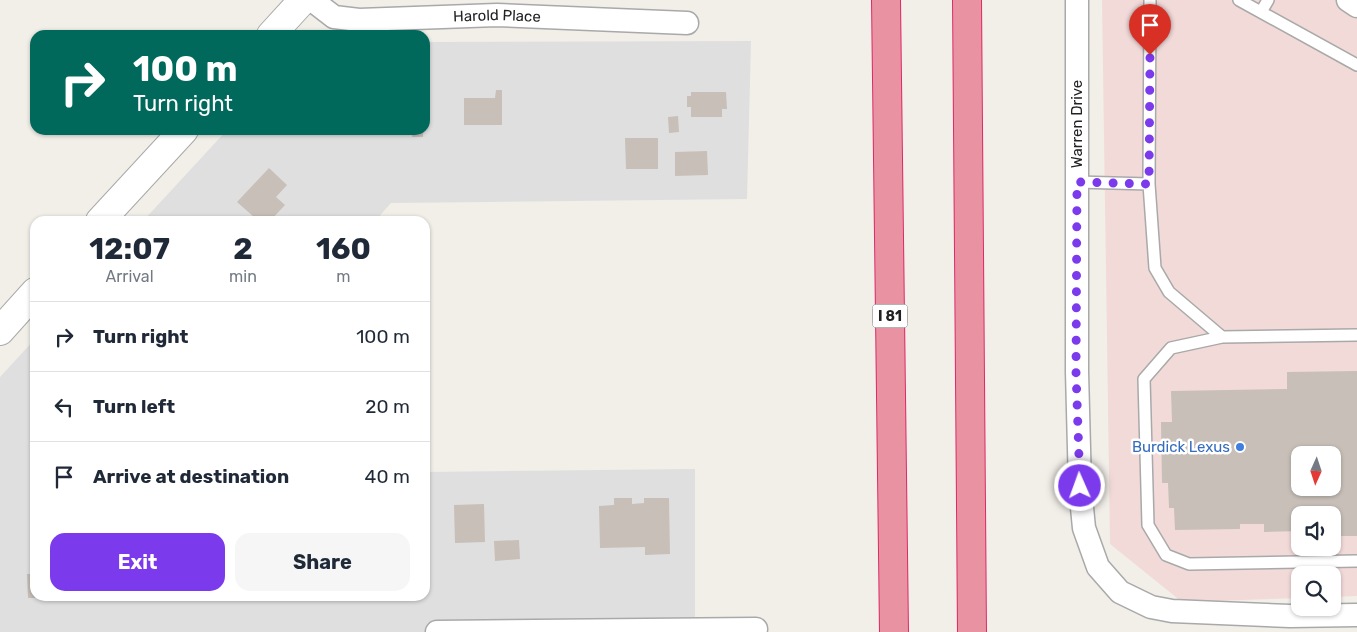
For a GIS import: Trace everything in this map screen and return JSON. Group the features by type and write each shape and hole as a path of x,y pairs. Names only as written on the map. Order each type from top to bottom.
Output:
{"highway":[{"name":"I 81","path":"886,0 894,632"},
{"path":"966,8 972,632"}],"street":[{"path":"275,30 302,0"},
{"name":"Harold Place","path":"312,0 334,16 360,20 497,14 687,23"},
{"name":"Warren Drive","path":"1077,0 1076,372 1080,486 1084,528 1098,567 1120,592 1151,607 1172,611 1290,624 1357,614"},
{"path":"1348,0 1357,6"},
{"path":"105,216 179,135"},
{"path":"0,331 30,298"},
{"path":"436,632 756,629"}],"lane":[{"path":"1150,0 1149,184 1155,268 1169,292 1222,337"},
{"path":"1239,0 1357,65"},
{"path":"1261,12 1268,0"},
{"path":"1077,182 1149,184"},
{"path":"1357,335 1222,337 1171,348 1144,379 1148,525 1166,555 1189,564 1357,561"}],"shaded area":[{"path":"1102,0 1357,0 1357,596 1341,597 1341,566 1291,566 1291,598 1182,602 1110,544"},
{"path":"751,41 747,199 391,203 379,216 148,216 222,135 430,135 430,42"},
{"path":"30,344 30,601 430,601 430,472 695,469 695,632 0,632 0,377"}],"building":[{"path":"496,90 502,90 502,125 464,125 464,98 495,98"},
{"path":"691,92 726,92 727,109 722,109 722,117 691,117 691,107 687,107 687,96 691,96"},
{"path":"678,116 679,132 669,133 668,117"},
{"path":"412,135 423,135 423,137 412,137"},
{"path":"625,138 658,138 658,169 626,169"},
{"path":"707,151 708,175 675,176 675,152"},
{"path":"269,168 287,185 276,197 285,205 275,216 253,216 237,202"},
{"path":"1357,371 1357,536 1341,536 1341,506 1291,506 1291,531 1264,532 1264,524 1240,524 1240,529 1175,530 1174,508 1169,508 1168,483 1162,483 1161,422 1172,422 1171,391 1287,389 1287,372"},
{"path":"614,498 632,498 632,504 644,503 644,498 669,498 670,554 645,555 645,547 600,548 599,506 614,505"},
{"path":"484,504 485,542 455,543 454,505"},
{"path":"519,540 520,559 495,561 494,541"},
{"path":"27,574 30,574 30,598 28,598"}],"place":[{"name":"Burdick Lexus","path":"1240,447"}],"route":[{"path":"1080,486 1076,372 1077,182 1149,184 1150,55"}]}
